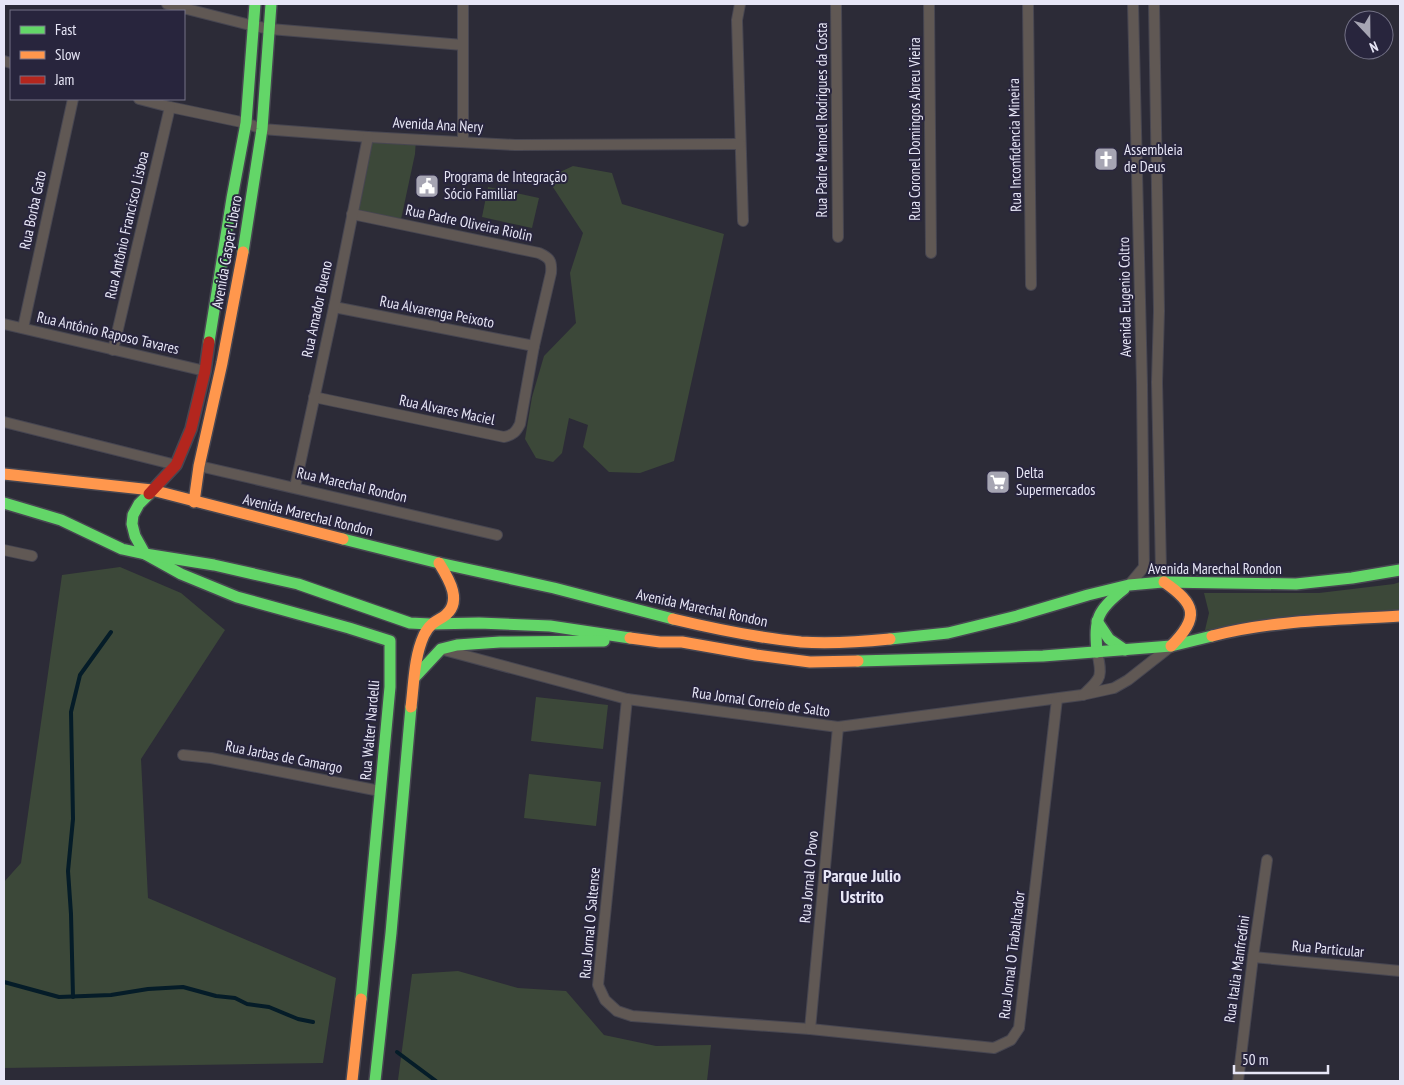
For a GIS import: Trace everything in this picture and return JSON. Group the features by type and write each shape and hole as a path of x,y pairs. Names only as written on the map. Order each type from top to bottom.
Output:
{"main road":[{"name":"Avenida Casper Libero","path":"145,554 135,536 132,524 133,515 139,504 176,465 191,429 205,371 232,198 246,123 255,4"},
{"name":"Avenida Casper Libero","path":"194,502 199,466 226,344 241,262 262,129 272,4"},
{"name":"Avenida Marechal Rondon","path":"4,474 152,490 439,563 554,588 660,616 739,634 802,642 843,643 896,640 948,633 1129,585 1163,582 1296,584 1352,578 1400,570"},
{"path":"4,503 61,520 122,549 214,565 298,584 410,622 550,626 660,642"},
{"name":"Rua Walter Nardelli","path":"145,554 181,574 237,597 390,641 390,687 352,1081"},
{"path":"375,1081 391,933 414,679 420,647 430,624 447,614 454,604 454,592 450,580 439,563"},
{"path":"1163,582 1180,593 1192,611 1191,619 1186,629 1171,646"},
{"path":"1097,652 1096,621 1101,609 1109,600 1129,585"},
{"path":"414,679 441,649 457,645 500,642 682,642 810,662 1043,656 1171,646 1231,632 1286,624 1400,616"},
{"path":"1096,621 1109,639 1125,650"}],"street":[{"path":"167,4 270,29 463,45"},
{"path":"462,142 463,4"},
{"path":"740,4 737,20 742,221"},
{"name":"Rua Padre Manoel Rodrigues da Costa","path":"836,4 838,237"},
{"name":"Rua Coronel Domingos Abreu Vieira","path":"929,4 931,253"},
{"name":"Rua Inconfidencia Mineira","path":"1028,4 1031,285"},
{"name":"Avenida Eugenio Coltro","path":"1129,585 1144,567 1142,384 1133,4"},
{"name":"Avenida Eugenio Coltro","path":"1154,4 1159,311 1157,382 1161,570 1163,582"},
{"name":"Rua Borba Gato","path":"23,328 73,100"},
{"name":"Avenida Ana Nery","path":"143,100 246,123 262,129 368,137 515,145 740,144"},
{"name":"Rua Antônio Francisco Lisboa","path":"113,350 170,107"},
{"name":"Rua Amador Bueno","path":"294,487 334,307 368,137"},
{"path":"1138,190 1156,189"},
{"name":"Rua Padre Oliveira Riolin","path":"352,214 538,253 548,258 552,265 551,273 534,346"},
{"name":"Rua Alvarenga Peixoto","path":"334,307 534,346"},
{"name":"Rua Antônio Raposo Tavares","path":"4,324 205,371"},
{"name":"Rua Alvares Maciel","path":"314,397 504,437 512,435 517,431 520,424 534,346"},
{"path":"1142,384 1157,382"},
{"path":"4,422 176,465"},
{"name":"Rua Marechal Rondon","path":"199,466 497,535"},
{"path":"4,550 32,556"},
{"name":"Rua Jornal Correio de Salto","path":"441,649 627,699 838,728 1082,696 1114,688 1128,680 1171,646"},
{"path":"1082,696 1099,680 1100,670 1097,652"},
{"name":"Rua Jornal O Saltense","path":"627,699 598,985 605,1000 616,1011 632,1016 810,1029"},
{"name":"Rua Jornal O Trabalhador","path":"810,1029 994,1048 1010,1040 1019,1028 1057,699"},
{"name":"Rua Jornal O Povo","path":"810,1029 838,728"},
{"name":"Rua Jarbas de Camargo","path":"183,755 211,758 380,791"},
{"name":"Rua Italia Manfredini","path":"1238,1081 1267,860"},
{"name":"Rua Particular","path":"1253,957 1400,971"}],"green space":[{"path":"368,137 416,139 415,154 400,224 352,214"},
{"path":"573,166 612,173 622,204 724,234 674,461 640,473 609,472 583,447 588,425 569,418 562,453 553,462 536,458 525,439 532,397 544,356 576,323 570,273 583,233 547,178"},
{"path":"488,187 539,198 532,228 482,217"},
{"path":"120,567 181,593 225,630 141,759 148,898 336,978 323,1063 4,1068 4,882 21,863 62,575"},
{"path":"1400,582 1400,612 1205,630 1209,613 1204,593 1319,593"},
{"path":"536,697 608,705 603,749 531,741"},
{"path":"529,774 601,782 596,826 524,818"},
{"path":"458,971 518,988 566,991 604,1035 656,1046 711,1045 707,1081 399,1081 412,974"}],"waterway":[{"path":"73,997 68,871 73,819 71,712 80,675 111,632"},
{"path":"4,982 59,997 111,995 148,989 183,987 216,996 235,998 247,1004 269,1007 298,1019 313,1022"},
{"path":"397,1052 436,1081"}],"traffic: fast":[{"path":"209,342 246,123 255,4"},
{"path":"243,252 262,129 271,4"},
{"path":"149,494 139,504 133,515 132,524 135,536 145,554 181,574 237,597 390,641 390,687 361,999"},
{"path":"4,503 61,520 122,549 214,565 298,584 410,623 550,626 630,638"},
{"path":"343,539 439,563 554,588 673,619"},
{"path":"890,639 948,633 1129,585 1163,582 1296,584 1352,578 1400,570"},
{"path":"1097,652 1096,631 1099,616 1108,603 1124,589"},
{"path":"1097,621 1109,639 1125,650"},
{"path":"858,661 1043,656 1171,646 1212,636"},
{"path":"415,677 441,649 457,645 500,642 604,641"},
{"path":"375,1081 391,933 411,707"}],"traffic: slow":[{"path":"194,502 199,466 222,363 243,252"},
{"path":"4,474 152,490 343,539"},
{"path":"411,707 416,661 424,635 432,624 443,617 453,605 453,591 439,563"},
{"path":"1164,582 1183,597 1190,611 1187,627 1171,646"},
{"path":"1212,636 1282,624 1400,616"},
{"path":"673,619 737,633 801,642 823,643 890,639"},
{"path":"630,638 660,642 682,642 810,662 858,661"},
{"path":"352,1081 361,999"}],"traffic: jam":[{"path":"149,494 176,465 191,429 205,371 209,342"}],"place":[{"name":"Assembleia de Deus","path":"1106,159"},
{"name":"Programa de Integração Sócio Familiar","path":"427,186"},
{"name":"Delta Supermercados","path":"998,482"}],"district":[{"name":"Parque Julio Ustrito","path":"862,886"}]}
